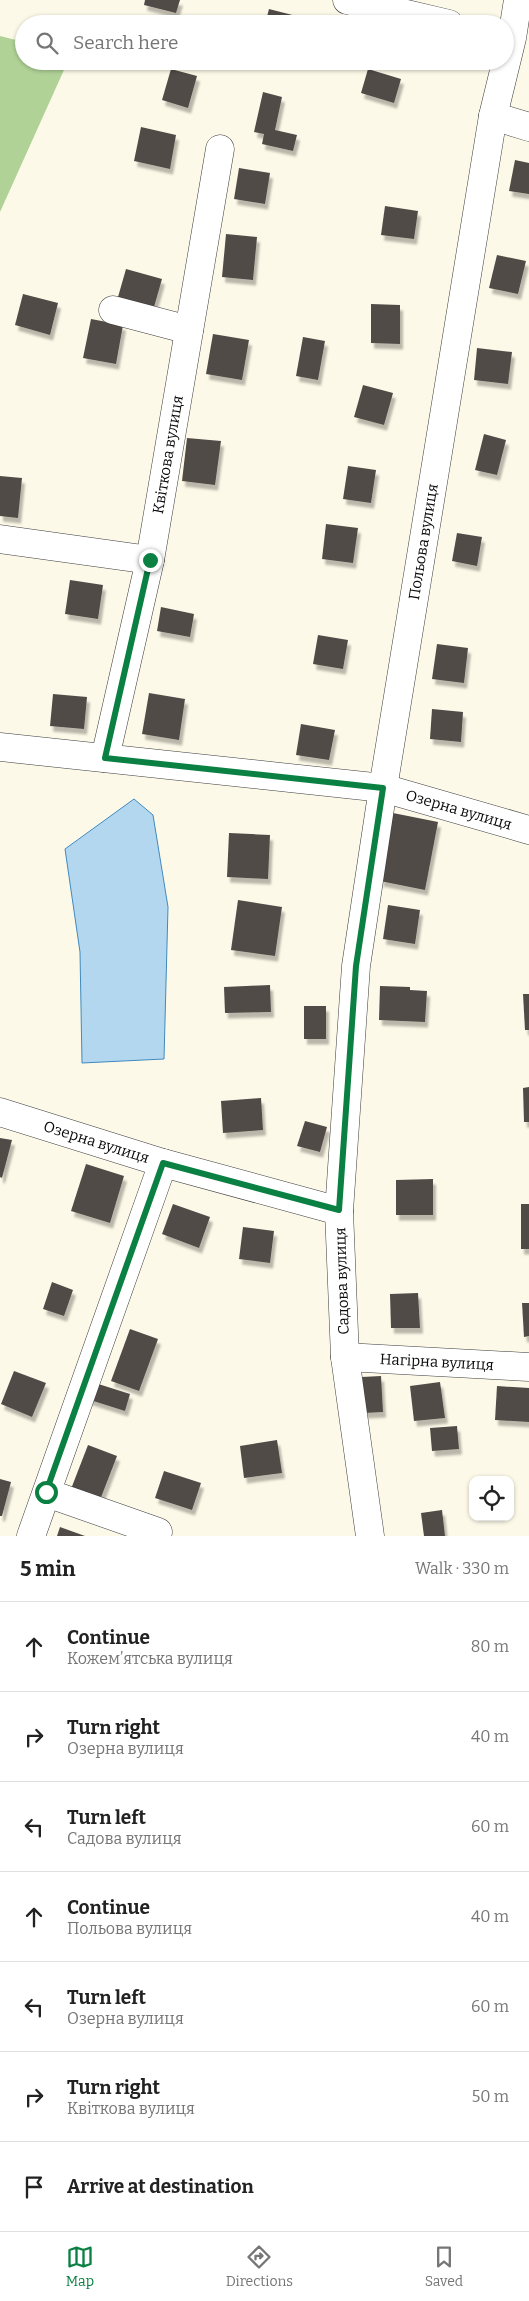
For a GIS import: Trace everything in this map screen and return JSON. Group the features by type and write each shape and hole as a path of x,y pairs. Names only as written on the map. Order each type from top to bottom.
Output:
{"street":[{"path":"347,0 411,15"},
{"name":"Польова вулиця","path":"514,17 518,0"},
{"name":"Польова вулиця","path":"356,966 383,788 493,116 502,70"},
{"path":"493,116 529,127"},
{"name":"Квіткова вулиця","path":"105,758 150,560 220,149"},
{"path":"113,310 189,330"},
{"path":"0,540 150,560"},
{"name":"Озерна вулиця","path":"0,747 383,788 529,830"},
{"name":"Садова вулиця","path":"356,966 339,1210 345,1358 370,1536"},
{"name":"Озерна вулиця","path":"0,1112 163,1163 339,1210"},
{"path":"31,1536 163,1163"},
{"name":"Нагірна вулиця","path":"345,1358 529,1367"},
{"path":"46,1492 158,1532"}],"green space":[{"path":"0,36 15,40 15,70 64,70 0,212"}],"water":[{"path":"134,799 153,815 168,907 164,1059 82,1063 80,952 65,849"}],"building":[{"path":"145,0 180,0 176,13 144,5"},
{"path":"269,9 292,15 267,15"},
{"path":"171,70 197,76 188,108 162,100"},
{"path":"368,70 401,79 394,103 361,93"},
{"path":"263,92 282,97 275,130 297,135 293,151 262,144 264,134 254,132"},
{"path":"141,127 176,135 170,169 134,161"},
{"path":"515,160 529,163 529,194 509,191"},
{"path":"239,168 270,173 265,204 234,199"},
{"path":"385,206 418,211 414,239 381,235"},
{"path":"226,234 257,237 253,280 222,277"},
{"path":"497,255 526,261 518,294 489,288"},
{"path":"126,269 162,279 152,314 116,304"},
{"path":"23,294 58,303 50,335 15,325"},
{"path":"371,304 400,305 400,344 371,343"},
{"path":"91,319 123,325 116,364 83,358"},
{"path":"213,334 249,340 242,380 206,374"},
{"path":"303,337 325,341 318,380 296,376"},
{"path":"477,348 512,352 508,384 474,380"},
{"path":"363,385 393,393 384,425 354,417"},
{"path":"484,434 506,440 497,475 475,470"},
{"path":"187,438 221,441 215,485 182,481"},
{"path":"348,466 376,470 371,503 343,499"},
{"path":"0,476 22,478 18,518 0,516"},
{"path":"326,524 358,528 353,563 322,559"},
{"path":"457,533 482,537 477,566 452,561"},
{"path":"70,580 103,585 98,619 65,614"},
{"path":"161,607 194,614 190,637 157,631"},
{"path":"318,635 348,640 343,669 313,664"},
{"path":"437,644 468,648 464,683 432,679"},
{"path":"149,693 185,699 179,740 142,734"},
{"path":"53,694 87,697 84,729 50,726"},
{"path":"432,709 463,712 461,742 430,739"},
{"path":"301,724 335,730 329,760 296,755"},
{"path":"393,813 438,822 425,890 380,881"},
{"path":"229,833 270,835 268,879 227,877"},
{"path":"238,900 282,907 275,956 231,950"},
{"path":"388,905 420,910 415,944 383,939"},
{"path":"270,985 271,1012 225,1013 224,987"},
{"path":"380,986 410,987 410,990 427,991 425,1022 379,1020"},
{"path":"523,994 529,994 529,1030 525,1030"},
{"path":"304,1006 326,1006 326,1039 304,1039"},
{"path":"529,1087 529,1122 524,1122 523,1088"},
{"path":"261,1098 263,1130 223,1133 221,1101"},
{"path":"305,1121 327,1127 320,1152 297,1146"},
{"path":"0,1138 12,1140 2,1178 0,1177"},
{"path":"86,1164 124,1176 110,1223 71,1211"},
{"path":"433,1179 433,1215 396,1215 396,1180"},
{"path":"173,1204 210,1217 199,1248 162,1234"},
{"path":"521,1204 529,1204 529,1249 521,1249"},
{"path":"243,1227 274,1231 270,1263 239,1259"},
{"path":"52,1282 73,1290 64,1316 43,1309"},
{"path":"418,1293 420,1328 391,1328 390,1294"},
{"path":"522,1303 529,1303 529,1336 524,1337"},
{"path":"130,1329 158,1339 139,1391 111,1381"},
{"path":"14,1371 46,1383 32,1417 1,1404"},
{"path":"381,1376 383,1412 364,1413 362,1377"},
{"path":"92,1382 130,1394 125,1411 87,1399"},
{"path":"440,1382 445,1418 414,1421 410,1386"},
{"path":"497,1386 529,1388 529,1422 495,1420"},
{"path":"457,1426 459,1449 432,1451 430,1428"},
{"path":"277,1440 282,1473 244,1478 240,1446"},
{"path":"88,1445 117,1456 100,1500 71,1489"},
{"path":"164,1471 201,1483 192,1510 155,1498"},
{"path":"0,1479 11,1482 2,1516 0,1516"},
{"path":"442,1510 445,1536 424,1536 421,1513"},
{"path":"60,1527 85,1536 57,1536"}],"route":[{"path":"46,1492 163,1163 339,1210 356,966 383,788 105,758 150,560"}]}
